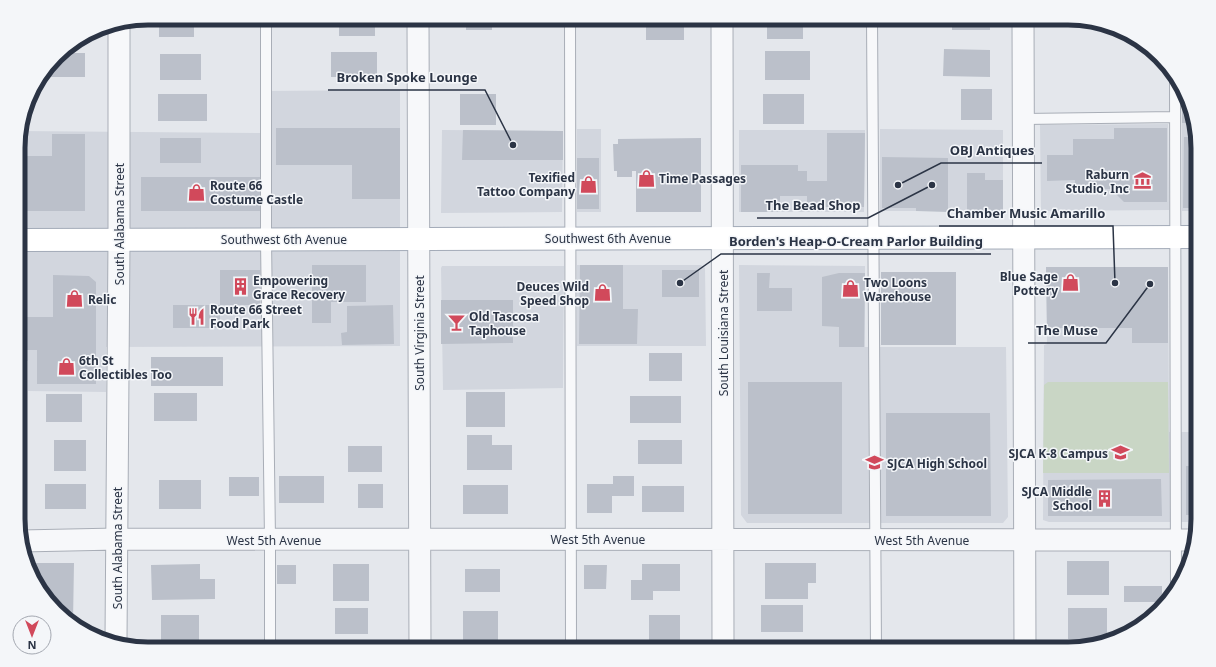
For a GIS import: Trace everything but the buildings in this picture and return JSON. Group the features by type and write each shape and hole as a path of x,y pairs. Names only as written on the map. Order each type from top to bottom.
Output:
{"main road":[{"name":"Southwest 6th Avenue","path":"25,240 1191,237"}],"street":[{"name":"South Virginia Street","path":"418,25 420,642"},
{"name":"South Louisiana Street","path":"722,25 723,642"},
{"path":"1023,25 1025,642"},
{"name":"South Alabama Street","path":"116,638 119,28"},
{"name":"West 5th Avenue","path":"27,540 1185,540"}],"lane":[{"path":"266,25 266,240 270,642"},
{"path":"570,25 571,642"},
{"path":"872,25 876,642"},
{"path":"1175,89 1175,237 1185,540 1180,569"},
{"path":"1024,119 1175,117"}],"shaded area":[{"path":"400,90 400,346 106,347 106,392 28,391 28,361 25,361 26,131 262,133 262,91"},
{"path":"1182,123 1189,123 1191,140 1191,211 1182,211"},
{"path":"1168,124 1169,210 1041,211 1040,125"},
{"path":"577,129 601,129 601,212 577,212"},
{"path":"880,129 1003,130 1003,211 880,211"},
{"path":"442,130 563,131 562,212 441,213"},
{"path":"739,130 865,130 864,212 739,212"},
{"path":"577,265 701,265 705,268 706,346 577,346"},
{"name":"SJCA High School","path":"739,265 865,266 865,347 1006,347 1008,517 1003,523 747,523 741,515"},
{"path":"442,266 564,266 563,388 443,390"},
{"name":"SJCA K-8 Campus","path":"1046,267 1168,267 1169,432 1191,432 1191,522 1049,522 1043,520 1044,345 1047,344"}],"green space":[{"path":"1048,382 1168,382 1169,473 1043,473 1044,385"}],"place":[{"name":"Broken Spoke Lounge","path":"513,145"},
{"name":"Time Passages","path":"646,178"},
{"name":"Raburn Studio, Inc","path":"1142,181"},
{"name":"Texified Tattoo Company","path":"588,184"},
{"name":"OBJ Antiques","path":"898,185"},
{"name":"The Bead Shop","path":"932,185"},
{"name":"Route 66 Costume Castle","path":"197,192"},
{"name":"Borden's Heap-O-Cream Parlor Building","path":"680,283"},
{"name":"Blue Sage Pottery","path":"1071,283"},
{"name":"Chamber Music Amarillo","path":"1115,283"},
{"name":"The Muse","path":"1150,284"},
{"name":"Empowering Grace Recovery","path":"240,287"},
{"name":"Two Loons Warehouse","path":"851,289"},
{"name":"Deuces Wild Speed Shop","path":"602,293"},
{"name":"Relic","path":"75,299"},
{"name":"Route 66 Street Food Park","path":"197,316"},
{"name":"Old Tascosa Taphouse","path":"456,323"},
{"name":"6th St Collectibles Too","path":"66,367"},
{"name":"SJCA K-8 Campus","path":"1121,453"},
{"name":"SJCA High School","path":"874,463"},
{"name":"SJCA Middle School","path":"1105,498"}]}
